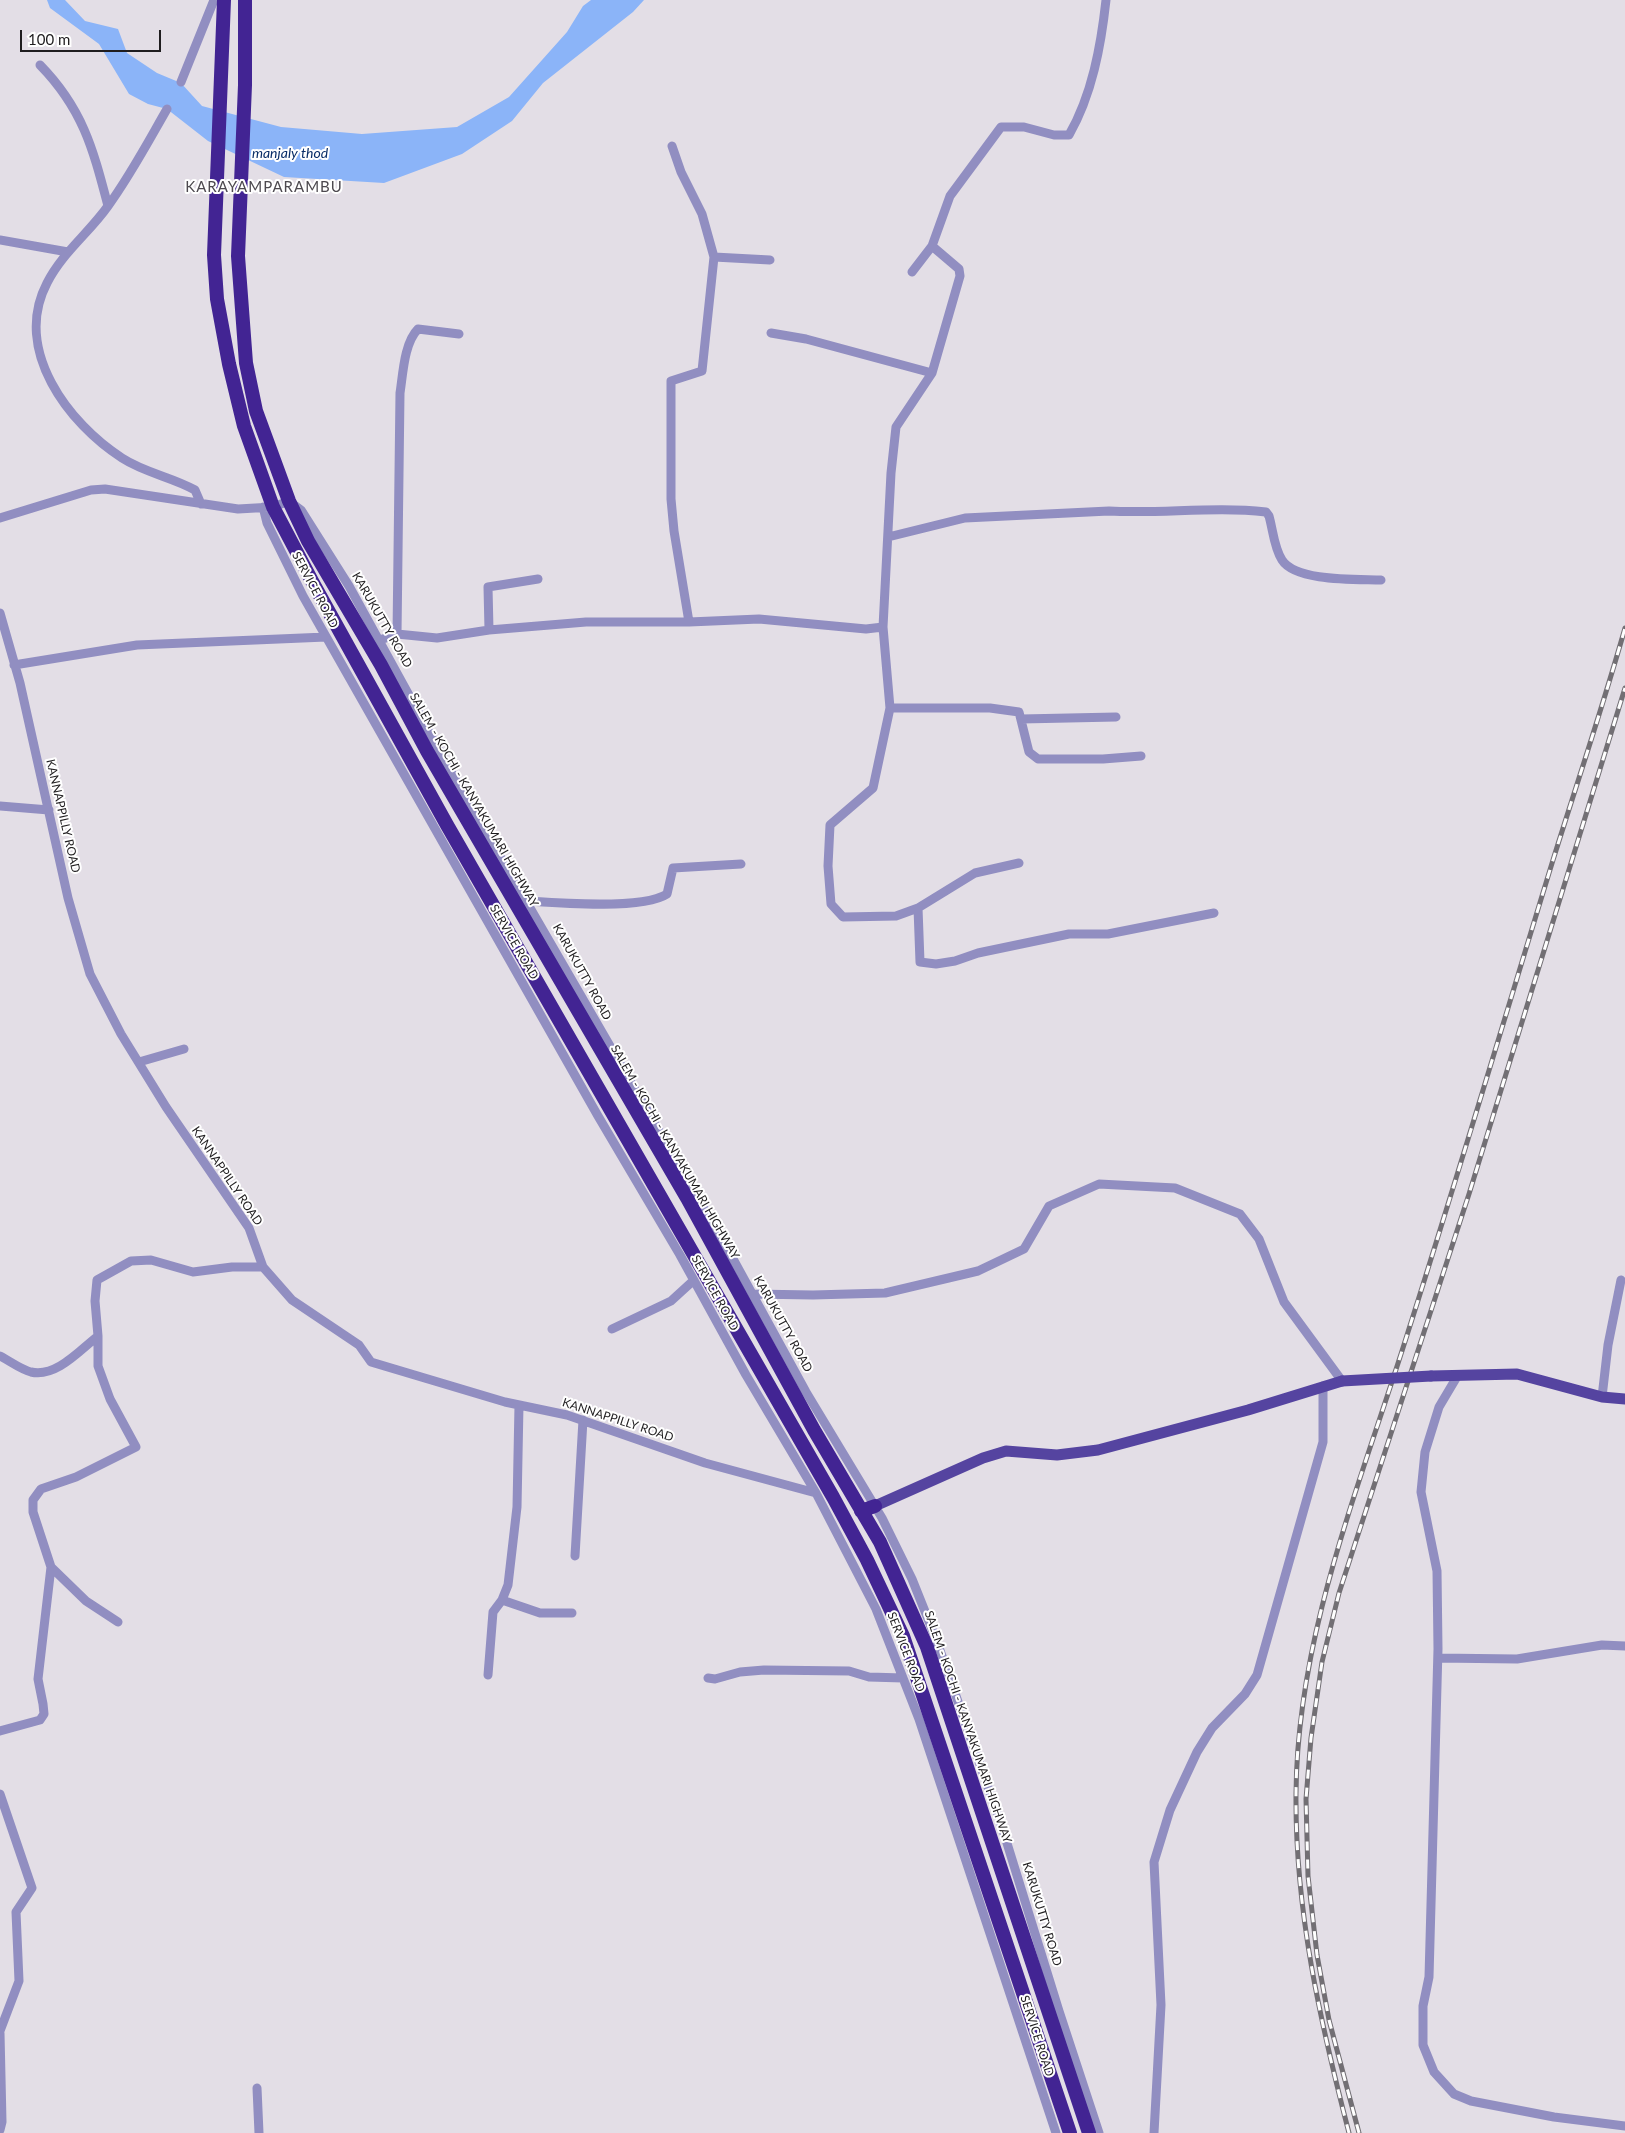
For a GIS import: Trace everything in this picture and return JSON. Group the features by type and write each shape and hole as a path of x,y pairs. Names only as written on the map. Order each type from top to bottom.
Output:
{"highway":[{"path":"224,0 214,256 217,300 229,364 244,426 268,506 313,583 447,825 833,1497 867,1560 903,1636 1070,2133"},
{"name":"SALEM - KOCHI - KANYAKUMARI HIGHWAY","path":"245,0 245,85 238,256 246,363 256,411 289,501 308,541 382,665 427,751 687,1198 805,1413 868,1509 928,1647 1089,2133"},
{"path":"816,1493 833,1497"}],"main road":[{"path":"868,1509 983,1458 1006,1451 1057,1455 1098,1450 1248,1410 1342,1380 1517,1374 1602,1397 1625,1399"}],"street":[{"path":"181,82 214,0"},
{"path":"912,272 932,246 950,196 1002,128 1024,126 1054,135 1068,135 1077,121 1100,48 1106,0"},
{"path":"40,64 60,87 84,127 108,206"},
{"path":"167,109 130,173 108,206 68,252 46,284 40,301 38,342 43,361 56,391 75,418 111,450 148,472 197,492 201,504"},
{"path":"672,146 681,172 702,214 714,258 702,371 672,381 672,499 674,531 689,622"},
{"path":"0,240 68,252"},
{"path":"932,246 959,269 960,276 932,373 896,427 890,472 883,627 890,708 873,788 830,825 828,866 830,904 843,917 896,916 918,908 975,873 1019,863"},
{"path":"714,258 770,260"},
{"path":"397,634 400,393 407,354 414,333 418,329 459,334"},
{"path":"771,333 806,339 932,373"},
{"path":"0,518 91,490 118,490 238,509 268,506 289,501"},
{"name":"KARUKUTTY ROAD","path":"289,501 301,510 380,640 449,768 528,901 752,1294 868,1509 912,1579 936,1639 1016,1869 1059,2012 1100,2133"},
{"name":"SERVICE ROAD","path":"268,506 267,523 284,559 326,636 694,1280 746,1375 816,1493 876,1609 919,1719 1056,2133"},
{"path":"888,537 964,518 1109,511 1241,509 1266,512 1269,516 1282,561 1292,568 1308,575 1382,580"},
{"path":"490,630 488,587 538,579"},
{"name":"KANNAPPILLY ROAD","path":"0,613 49,810 68,898 90,974 138,1062 166,1107 249,1228 263,1267 292,1300 359,1345 371,1362 519,1405 567,1415 705,1463 816,1493"},
{"path":"380,640 397,634 437,638 490,630 535,628 586,622 689,622 759,619 866,629 883,627"},
{"path":"14,665 137,646 326,636"},
{"path":"890,708 990,708 1020,712 1029,752 1038,759 1103,759 1141,756"},
{"path":"1021,719 1116,717"},
{"path":"0,806 49,810"},
{"path":"528,901 578,906 642,900 666,894 673,868 741,864"},
{"path":"918,908 920,962 936,964 1068,934 1108,934 1214,912"},
{"path":"138,1062 184,1049"},
{"path":"752,1294 885,1293 978,1271 1024,1249 1049,1206 1099,1184 1175,1188 1240,1214 1259,1239 1284,1302 1342,1380"},
{"path":"0,1731 40,1720 44,1714 38,1679 51,1567 33,1512 33,1500 41,1489 76,1476 136,1447 110,1400 98,1366 95,1301 97,1280 131,1261 151,1260 192,1272 232,1267 263,1267"},
{"path":"612,1328 671,1301 694,1280"},
{"path":"1602,1397 1608,1345 1621,1280"},
{"path":"0,1356 32,1372 50,1371 98,1336"},
{"path":"1458,1375 1439,1407 1425,1452 1422,1492 1429,1542 1437,1571 1438,1658 1429,1977 1423,2006 1423,2045 1434,2072 1454,2094 1471,2101 1554,2117 1625,2126"},
{"path":"1154,2133 1161,2005 1154,1862 1170,1810 1198,1752 1212,1728 1245,1694 1257,1675 1323,1442 1323,1386"},
{"path":"488,1675 493,1612 502,1600 508,1585 517,1507 519,1405"},
{"path":"575,1556 583,1420"},
{"path":"51,1567 86,1601 118,1622"},
{"path":"502,1600 540,1613 572,1613"},
{"path":"1438,1658 1517,1659 1602,1645 1625,1646"},
{"path":"708,1678 715,1679 740,1672 764,1670 849,1671 870,1677 903,1678"},
{"path":"0,1794 32,1888 16,1912 19,1981 0,2032 2,2122 0,2130"},
{"path":"257,2088 259,2133"}],"water":[{"name":"manjaly thod","path":"47,0 65,0 85,21 118,29 127,53 157,73 181,83 202,106 281,127 362,134 457,127 509,97 567,32 583,6 591,0 644,0 633,12 543,83 512,121 462,154 384,183 284,177 208,141 167,109 148,104 129,94 99,44 50,8"}],"railway":[{"path":"1349,2133 1319,2007 1311,1965 1300,1880 1296,1794 1299,1734 1307,1675 1319,1617 1352,1502 1427,1273 1625,628"},
{"path":"1359,2133 1329,2020 1317,1955 1308,1876 1306,1799 1311,1738 1322,1662 1339,1593 1469,1194 1625,688"}],"district":[{"name":"KARAYAMPARAMBU","path":"264,187"}]}
